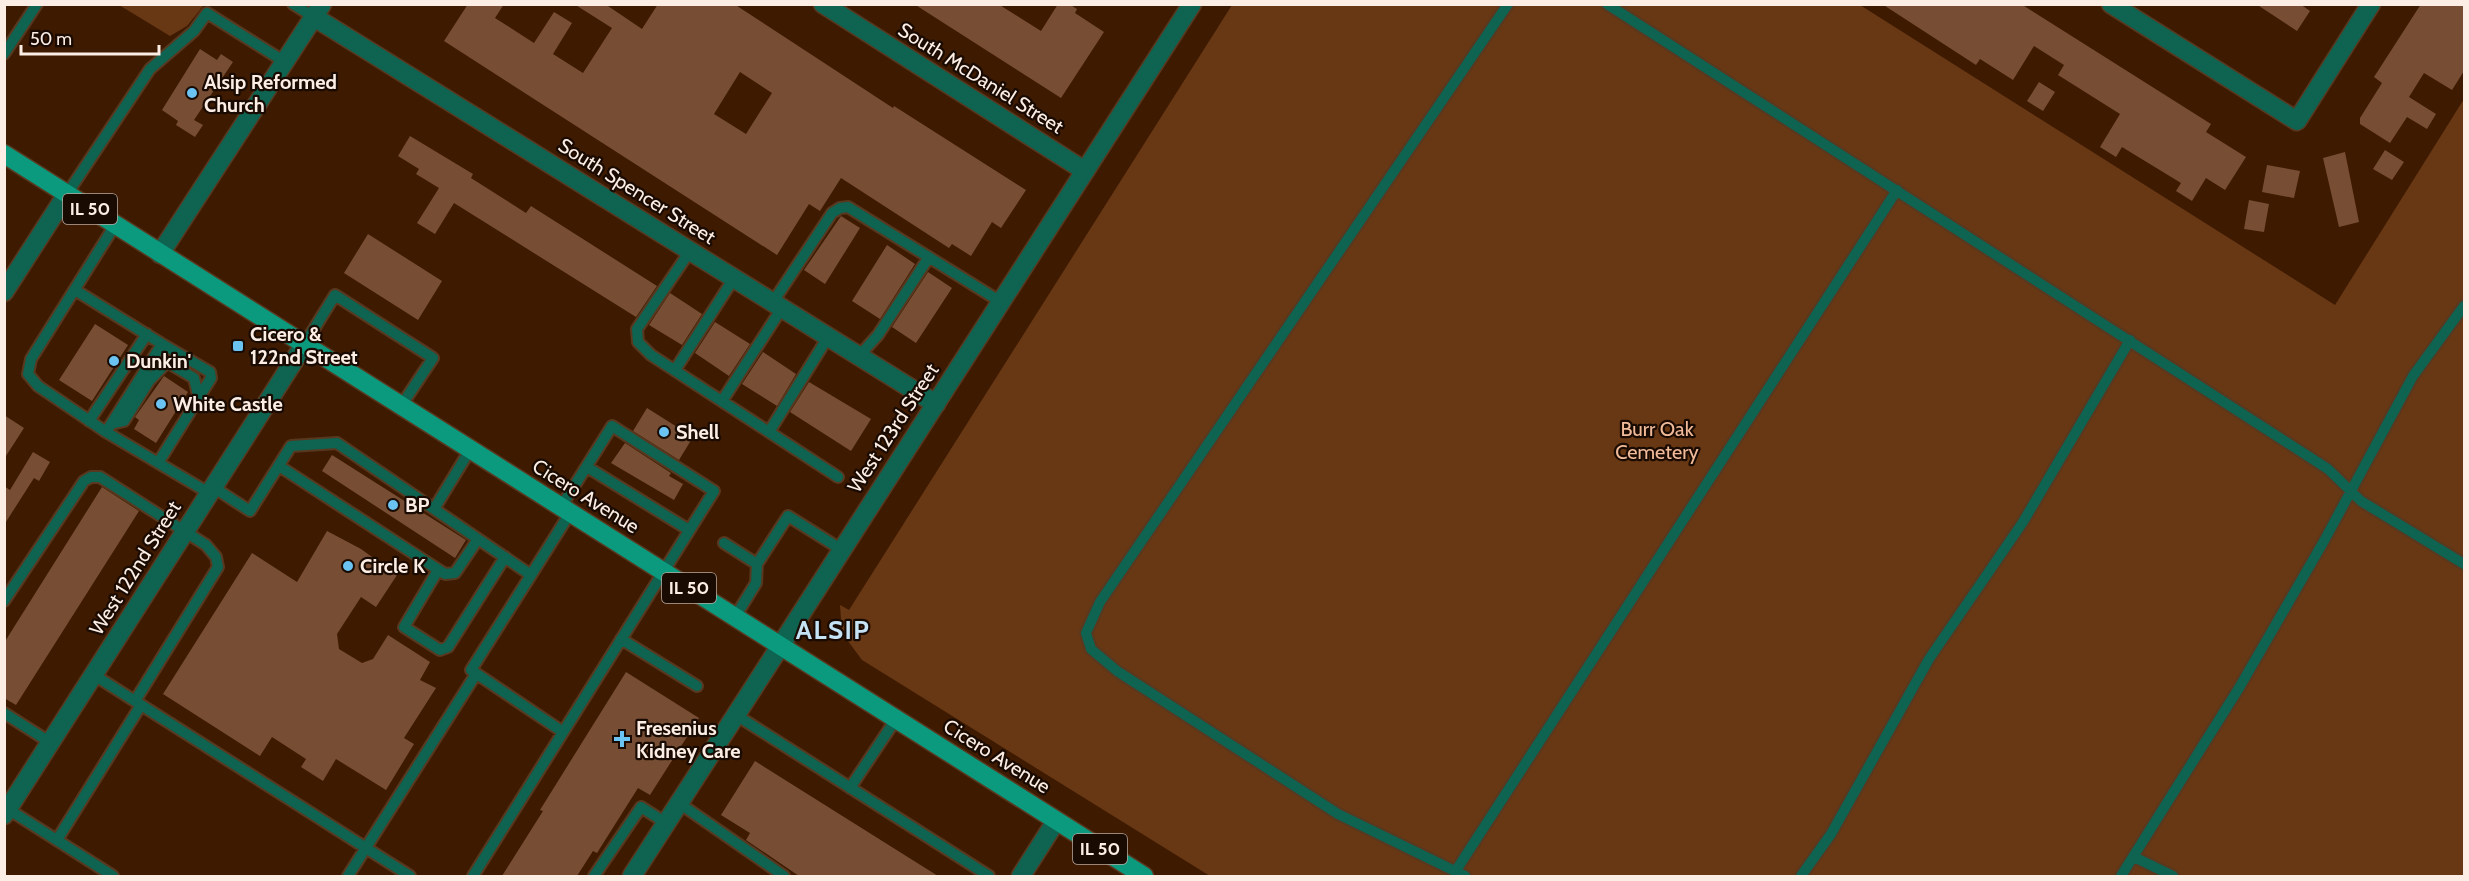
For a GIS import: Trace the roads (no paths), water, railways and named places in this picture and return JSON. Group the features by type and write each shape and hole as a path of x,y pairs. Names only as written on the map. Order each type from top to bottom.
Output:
{"main road":[{"name":"Cicero Avenue","path":"4,154 1144,876"}],"street":[{"name":"South McDaniel Street","path":"823,4 1085,171"},
{"name":"West 123rd Street","path":"632,876 1192,4"},
{"path":"2111,4 2296,121 2371,4"},
{"path":"160,254 318,11"},
{"name":"South Spencer Street","path":"318,11 690,251 936,404"},
{"path":"4,292 67,194"},
{"name":"West 122nd Street","path":"6,812 304,345"},
{"path":"1021,876 1056,820"}],"lane":[{"path":"4,54 37,4"},
{"path":"293,4 318,11"},
{"path":"1508,4 1100,602 1086,633 1091,649 1117,671 1328,808 1460,874 1897,190"},
{"path":"1607,4 2328,469 2351,493 2464,564"},
{"path":"67,194 150,69 194,32 209,9 285,62"},
{"path":"722,401 832,213 840,208 848,207 858,211 1001,302"},
{"path":"115,225 31,360 28,374 39,386 89,421 109,428 158,463 250,512 291,446 337,443 531,575"},
{"path":"690,251 637,329 638,342 651,355 838,477"},
{"path":"859,356 878,335 929,257"},
{"path":"675,370 734,278"},
{"path":"75,290 210,372 210,383 158,463"},
{"path":"304,345 335,295 433,358 401,406"},
{"path":"2121,876 2239,688 2351,493 2413,376 2464,306"},
{"path":"89,421 147,334"},
{"path":"769,432 828,337"},
{"path":"1801,876 1831,834 1929,659 2023,522 2130,340"},
{"path":"109,428 162,344"},
{"path":"109,428 124,421 149,381 167,362 194,378 199,399"},
{"path":"473,876 714,491 612,426 587,467 531,575 471,670 563,732"},
{"path":"434,509 470,450"},
{"path":"279,466 445,574 455,573 478,539"},
{"path":"587,467 689,530"},
{"path":"4,602 84,481 91,477 100,477 185,531 206,545 216,557 218,567 57,840"},
{"path":"735,617 756,583 757,564 788,516 842,550"},
{"path":"724,543 757,564"},
{"path":"438,570 404,627 440,650 448,647 505,557"},
{"path":"621,639 697,686"},
{"path":"348,876 476,674"},
{"path":"94,675 410,876"},
{"path":"4,713 51,743"},
{"path":"736,715 989,876"},
{"path":"850,788 896,718"},
{"path":"679,803 784,876"},
{"path":"594,876 641,807 666,823"},
{"path":"6,812 57,840 113,876"},
{"path":"2134,856 2173,876"}],"place":[{"name":"Alsip Reformed Church","path":"192,93"},
{"name":"Cicero & 122nd Street","path":"238,346"},
{"name":"Dunkin'","path":"114,361"},
{"name":"White Castle","path":"161,404"},
{"name":"Shell","path":"664,432"},
{"name":"BP","path":"393,505"},
{"name":"Circle K","path":"348,566"},
{"name":"Fresenius Kidney Care","path":"622,739"}],"district":[{"name":"ALSIP","path":"833,630"}],"park label":[{"name":"Burr Oak Cemetery","path":"1657,440"}]}
